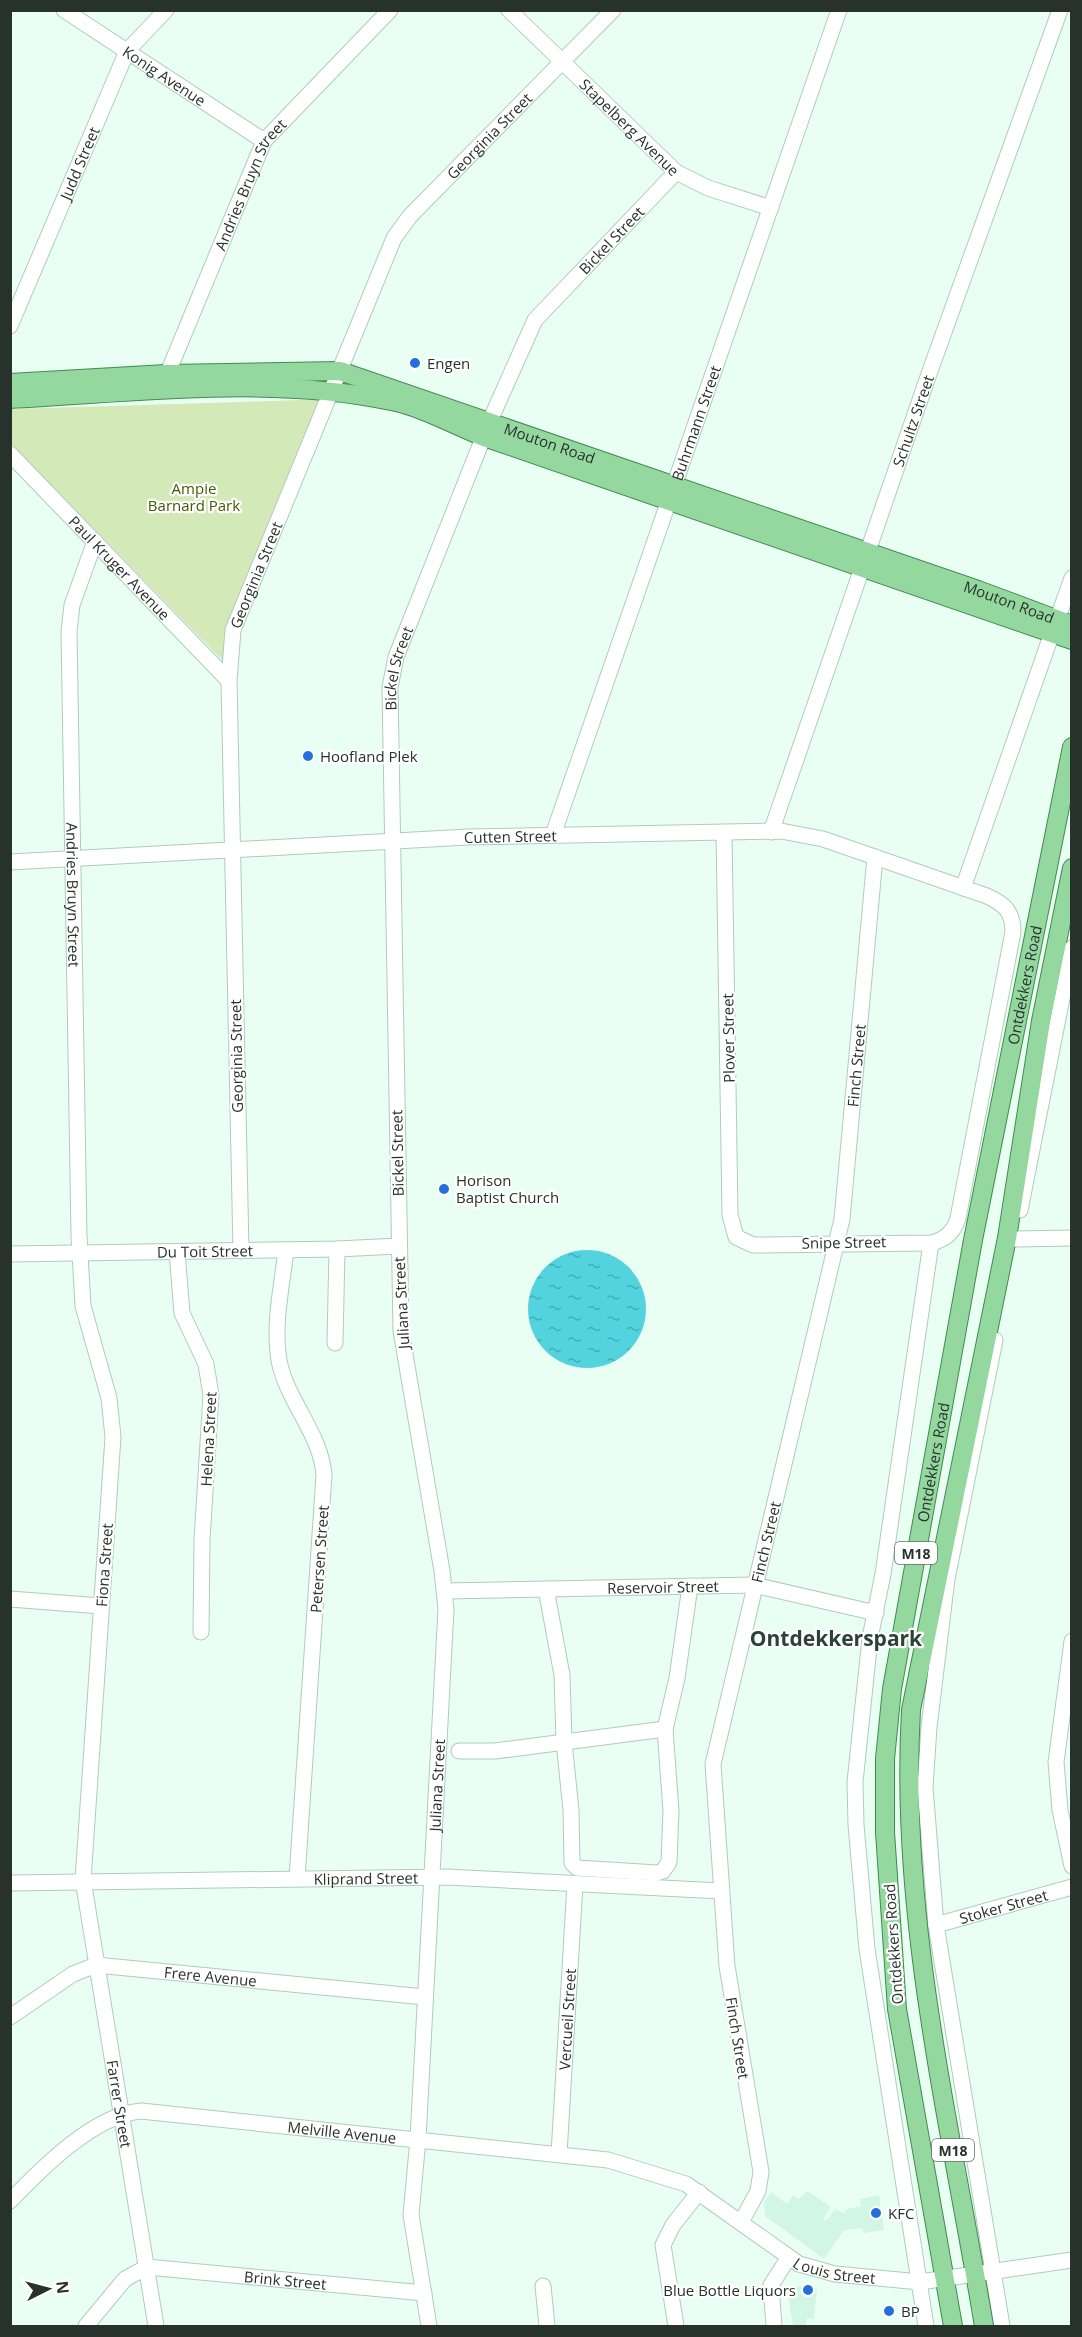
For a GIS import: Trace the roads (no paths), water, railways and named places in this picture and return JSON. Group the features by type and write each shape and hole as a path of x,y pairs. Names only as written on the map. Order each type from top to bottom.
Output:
{"main road":[{"name":"Mouton Road","path":"10,399 164,383 340,371 487,430"},
{"name":"Mouton Road","path":"10,383 164,383 331,390 394,401 487,430 1060,626 1071,640"},
{"name":"Ontdekkers Road","path":"953,2326 897,2008 885,1832 885,1759 892,1689 972,1240 1071,747"},
{"name":"Ontdekkers Road","path":"984,2326 984,2274 926,2001 909,1838 907,1774 911,1710 1007,1238 1041,1021 1071,868"}],"street":[{"name":"Konig Avenue","path":"64,10 264,141"},
{"name":"Judd Street","path":"10,326 127,51 166,10"},
{"name":"Andries Bruyn Street","path":"164,383 264,141 390,10"},
{"name":"Stapelberg Avenue","path":"509,10 676,172 708,188 771,208"},
{"name":"Georginia Street","path":"241,1251 229,681 233,630 394,238 402,226 613,10"},
{"name":"Buhrmann Street","path":"553,835 839,10"},
{"path":"1062,10 1071,13"},
{"name":"Schultz Street","path":"771,832 865,561 1062,10"},
{"name":"Bickel Street","path":"399,1246 390,696 393,666 487,430 535,320 676,172"},
{"name":"Paul Kruger Avenue","path":"10,454 229,681"},
{"name":"Andries Bruyn Street","path":"79,1253 70,620 80,579 95,542"},
{"path":"963,888 1060,626 1071,578"},
{"name":"Plover Street","path":"724,832 730,1215 732,1229 740,1241"},
{"name":"Cutten Street","path":"10,862 393,840 771,832 823,839 1000,902"},
{"name":"Finch Street","path":"741,2222 758,2191 760,2172 727,1966 713,1764 837,1243 843,1208 875,857"},
{"name":"Ontdekkers Road","path":"947,1236 958,1218 1013,932 1010,912 1000,902"},
{"name":"Ontdekkers Road","path":"1002,2326 984,2274 936,1925 925,1787 936,1663 947,1579 1071,948"},
{"name":"Snipe Street","path":"740,1241 753,1245 931,1243 947,1236"},
{"path":"1014,1239 1071,1238"},
{"name":"Ontdekkers Road","path":"926,2326 921,2282 867,1949 856,1825 858,1738 931,1243"},
{"name":"Du Toit Street","path":"10,1254 399,1246"},
{"name":"Juliana Street","path":"399,1246 402,1346 445,1591 445,1644 418,2139 411,2214 429,2326"},
{"path":"336,1343 337,1249"},
{"name":"Petersen Street","path":"286,1250 280,1315 280,1366 321,1455 324,1475 297,1878"},
{"name":"Helena Street","path":"177,1252 182,1314 206,1364 212,1395 202,1540 201,1632"},
{"name":"Fiona Street","path":"79,1253 83,1306 109,1398 113,1429 83,1880"},
{"name":"Reservoir Street","path":"445,1591 754,1585 876,1613"},
{"path":"546,1589 562,1676 564,1742 571,1809 572,1863 577,1868 657,1873 663,1871 669,1862 671,1810 665,1729 677,1678 690,1586"},
{"path":"10,1599 101,1606"},
{"path":"1071,1641 1056,1762 1060,1810 1071,1866"},
{"path":"459,1751 495,1751 665,1729"},
{"name":"Kliprand Street","path":"10,1883 83,1880 432,1877 721,1891"},
{"name":"Farrer Street","path":"83,1880 156,2326"},
{"name":"Vercueil Street","path":"559,2154 575,1884"},
{"name":"Stoker Street","path":"936,1925 1071,1887"},
{"name":"Frere Avenue","path":"10,2016 73,1974 96,1965 425,1997"},
{"name":"Melville Avenue","path":"10,2201 70,2146 121,2115 141,2111 599,2158 686,2184 699,2192"},
{"path":"676,2326 663,2245 673,2225 699,2192"},
{"name":"Louis Street","path":"699,2192 789,2257 816,2271 921,2282 1071,2260"},
{"path":"774,2326 771,2285 789,2257"},
{"path":"86,2326 124,2279 147,2267"},
{"name":"Brink Street","path":"147,2267 424,2293"},
{"path":"543,2286 547,2326"}],"water":[{"path":"587,1250 610,1255 629,1267 641,1286 646,1309 641,1332 629,1351 610,1363 587,1368 564,1363 545,1351 533,1332 528,1309 533,1286 545,1267 564,1255"}],"place":[{"name":"Engen","path":"415,363"},
{"name":"Hoofland Plek","path":"308,756"},
{"name":"Horison Baptist Church","path":"444,1189"},
{"name":"KFC","path":"876,2213"},
{"name":"Blue Bottle Liquors","path":"808,2290"},
{"name":"BP","path":"889,2311"}],"district":[{"name":"Ontdekkerspark","path":"836,1638"}],"park label":[{"name":"Ampie Barnard Park","path":"194,496"}]}
